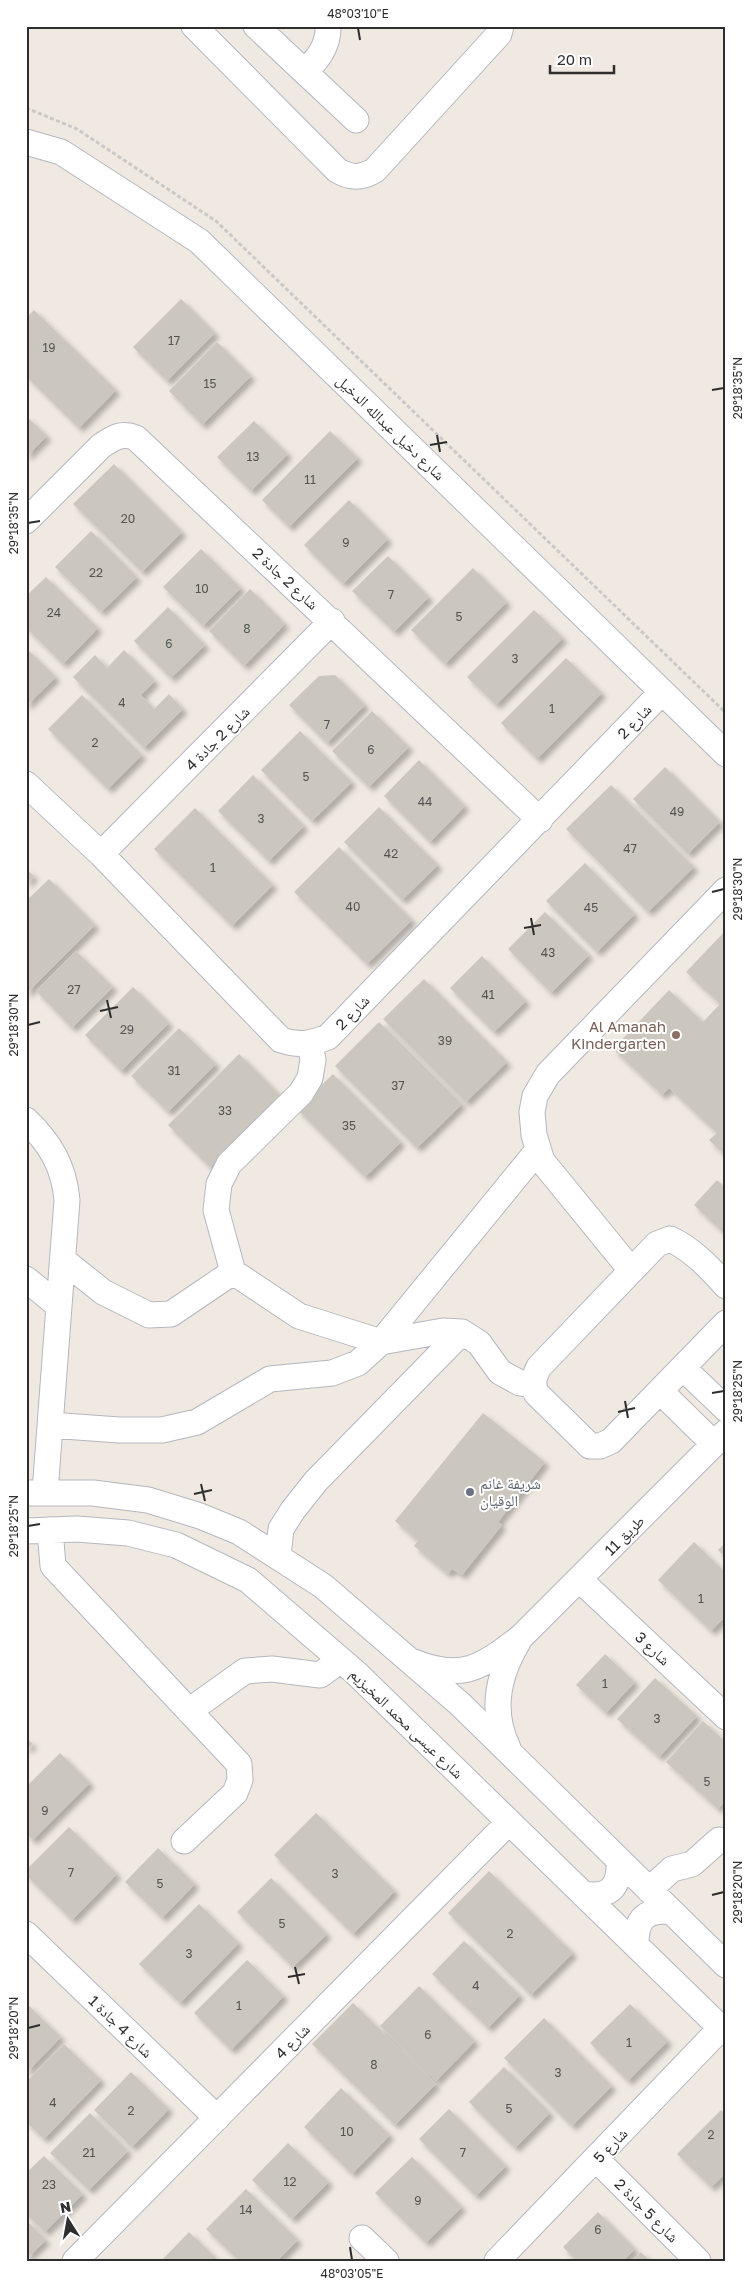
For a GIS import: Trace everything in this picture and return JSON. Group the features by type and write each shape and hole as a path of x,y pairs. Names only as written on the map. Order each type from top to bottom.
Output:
{"street":[{"path":"194,26 337,170 356,177 375,170 499,34 501,26"},
{"path":"256,26 356,120"},
{"path":"305,72 316,61 324,48 328,26"},
{"name":"شارع دخيل عبدالله الدخيل","path":"26,142 61,152 199,240 726,754"},
{"name":"شارع 2 جادة 2","path":"26,521 100,446 115,436 130,435 141,441 540,820"},
{"name":"شارع 2 جادة 4","path":"101,854 332,621"},
{"name":"شارع 2","path":"310,1044 328,1037 662,692"},
{"path":"26,784 101,854 281,1040 295,1045 310,1044 313,1060 310,1078 301,1093 229,1164 219,1184 216,1210 233,1272 299,1316 381,1342 444,1331 462,1332 479,1343 500,1372 520,1384 533,1385"},
{"path":"631,1270 552,1176 538,1150 532,1112 534,1096 540,1084 726,890"},
{"path":"26,1120 46,1140 54,1153 65,1183 67,1200 50,1425 36,1492 93,1493 148,1500 200,1516 239,1532 323,1586 460,1704 726,1965"},
{"path":"50,1425 119,1430 162,1430 197,1422 270,1379 332,1373 358,1363 381,1342 538,1150"},
{"path":"726,1286 712,1269 680,1244 670,1239 657,1244 539,1367 533,1379 533,1385 536,1393 590,1446 600,1446 612,1441 726,1323"},
{"path":"63,1260 103,1292 149,1315 170,1314 233,1272"},
{"path":"26,1280 59,1306"},
{"path":"278,1556 281,1529 310,1488 462,1332"},
{"path":"683,1368 726,1409"},
{"path":"660,1391 720,1438"},
{"name":"طريق 11","path":"411,1660 439,1669 470,1669 484,1664 521,1637 720,1438"},
{"name":"شارع عيسى محمد المخيزيم","path":"38,1531 77,1529 128,1533 185,1549 248,1580 341,1660 636,1944 723,2031"},
{"path":"38,1531 53,1566 239,1764 240,1780 235,1793 184,1840"},
{"name":"شارع 3","path":"580,1580 726,1717"},
{"name":"طريق 11","path":"511,1754 502,1736 499,1724 498,1694 507,1663 521,1637"},
{"path":"189,1710 245,1671 272,1669 320,1675 341,1660"},
{"name":"شارع 4","path":"75,2261 509,1822"},
{"path":"649,1890 672,1869 692,1864 719,1840"},
{"path":"583,1894 598,1896 612,1889 620,1876 619,1861"},
{"path":"636,1944 636,1930 643,1917 656,1910 670,1911"},
{"name":"شارع 4 جادة 1","path":"26,1934 217,2118"},
{"name":"شارع 5","path":"497,2261 723,2031"},
{"name":"شارع 5 جادة 2","path":"596,2159 698,2261"},
{"path":"362,2238 386,2261"}],"building":[{"path":"181,299 215,333 167,381 133,347"},
{"path":"34,310 116,390 79,428 26,376 26,318"},
{"path":"217,342 251,376 202,425 169,391"},
{"path":"26,416 47,436 26,457"},
{"path":"254,421 288,454 251,491 217,457"},
{"path":"330,431 358,458 289,527 262,500"},
{"path":"114,464 182,532 142,572 73,504"},
{"path":"349,500 388,539 343,584 304,545"},
{"path":"91,531 137,577 101,612 55,567"},
{"path":"201,549 241,588 203,626 163,587"},
{"path":"388,556 429,597 394,632 352,591"},
{"path":"473,568 507,602 445,664 411,630"},
{"path":"46,577 98,628 63,664 26,628 26,596"},
{"path":"250,589 285,624 244,666 209,631"},
{"path":"168,607 205,645 171,678 134,641"},
{"path":"534,610 563,638 496,705 467,677"},
{"path":"26,648 56,677 26,706"},
{"path":"124,650 155,681 141,695 154,709 169,694 183,709 144,748 73,677 95,655 107,668"},
{"path":"566,658 602,693 537,759 501,723"},
{"path":"335,675 365,705 327,743 289,705 319,676"},
{"path":"82,695 142,755 108,789 48,729"},
{"path":"372,711 409,747 369,787 332,751"},
{"path":"300,731 352,782 312,821 261,770"},
{"path":"419,760 465,806 430,842 384,796"},
{"path":"665,767 720,822 688,854 633,799"},
{"path":"253,775 304,826 269,861 218,811"},
{"path":"611,785 694,867 648,912 566,829"},
{"path":"379,807 438,865 402,900 344,842"},
{"path":"195,808 273,885 232,926 154,849"},
{"path":"339,847 412,920 367,964 294,892"},
{"path":"585,863 635,914 597,952 546,901"},
{"path":"26,869 34,876 26,884"},
{"path":"49,879 95,925 26,994 26,901"},
{"path":"545,912 589,955 551,993 508,949"},
{"name":"Al Amanah Kindergarten","path":"726,930 726,1156 709,1140 717,1133 669,1088 662,1095 613,1049 669,990 703,1022 720,1004 686,972"},
{"path":"76,951 113,987 72,1028 36,991"},
{"path":"482,956 526,1001 494,1032 450,988"},
{"path":"424,979 507,1062 466,1102 383,1019"},
{"path":"133,987 169,1023 121,1071 85,1035"},
{"path":"379,1022 462,1104 417,1148 335,1066"},
{"path":"179,1028 216,1064 168,1112 131,1076"},
{"path":"239,1054 281,1096 210,1167 168,1125"},
{"path":"333,1074 401,1142 365,1177 297,1109"},
{"path":"717,1180 726,1188 726,1235 694,1205"},
{"name":"شريفة غانم الوقيان","path":"483,1413 545,1462 498,1522 502,1525 462,1575 452,1569 448,1574 414,1546 418,1541 395,1521"},
{"path":"694,1542 726,1573 726,1616 711,1631 658,1580"},
{"path":"726,1542 726,1558 718,1550"},
{"path":"605,1654 635,1682 606,1713 576,1685"},
{"path":"655,1678 697,1716 659,1757 617,1719"},
{"path":"703,1721 726,1742 726,1801 718,1809 666,1762"},
{"path":"26,1738 33,1744 26,1750"},
{"path":"60,1753 90,1783 33,1840 26,1834 26,1787"},
{"path":"316,1813 395,1891 353,1934 274,1855"},
{"path":"69,1827 117,1874 72,1920 26,1875 26,1870"},
{"path":"158,1848 195,1884 162,1918 125,1882"},
{"path":"489,1871 573,1953 531,1995 448,1913"},
{"path":"271,1878 327,1934 293,1967 237,1912"},
{"path":"199,1904 239,1943 180,2003 139,1964"},
{"path":"464,1941 520,1995 488,2028 432,1974"},
{"path":"247,1960 284,1996 231,2050 194,2013"},
{"path":"419,1986 475,2041 436,2081 380,2026"},
{"path":"26,2003 61,2037 26,2073"},
{"path":"353,2003 436,2084 395,2125 312,2044"},
{"path":"630,2004 668,2041 628,2081 590,2043"},
{"path":"544,2018 612,2086 572,2126 504,2058"},
{"path":"64,2044 101,2080 44,2139 26,2122 26,2082"},
{"path":"504,2067 550,2113 515,2148 469,2102"},
{"path":"131,2072 169,2109 132,2147 94,2110"},
{"path":"341,2088 390,2135 352,2174 304,2127"},
{"path":"449,2109 506,2166 476,2196 419,2139"},
{"path":"721,2110 726,2115 726,2173 711,2187 677,2154"},
{"path":"90,2113 128,2151 89,2190 50,2153"},
{"path":"288,2143 329,2182 292,2219 252,2180"},
{"path":"44,2156 83,2194 45,2232 26,2214 26,2173"},
{"path":"412,2157 462,2207 426,2243 375,2193"},
{"path":"246,2189 298,2240 277,2261 239,2261 206,2229"},
{"path":"598,2212 635,2249 623,2261 577,2261 563,2247"},
{"path":"26,2220 46,2240 26,2259"},
{"path":"189,2232 219,2261 161,2261"},
{"path":"641,2252 650,2261 632,2261"}],"place":[{"name":"Al Amanah Kindergarten","path":"676,1035"},
{"name":"شريفة غانم الوقيان","path":"470,1492"}]}
